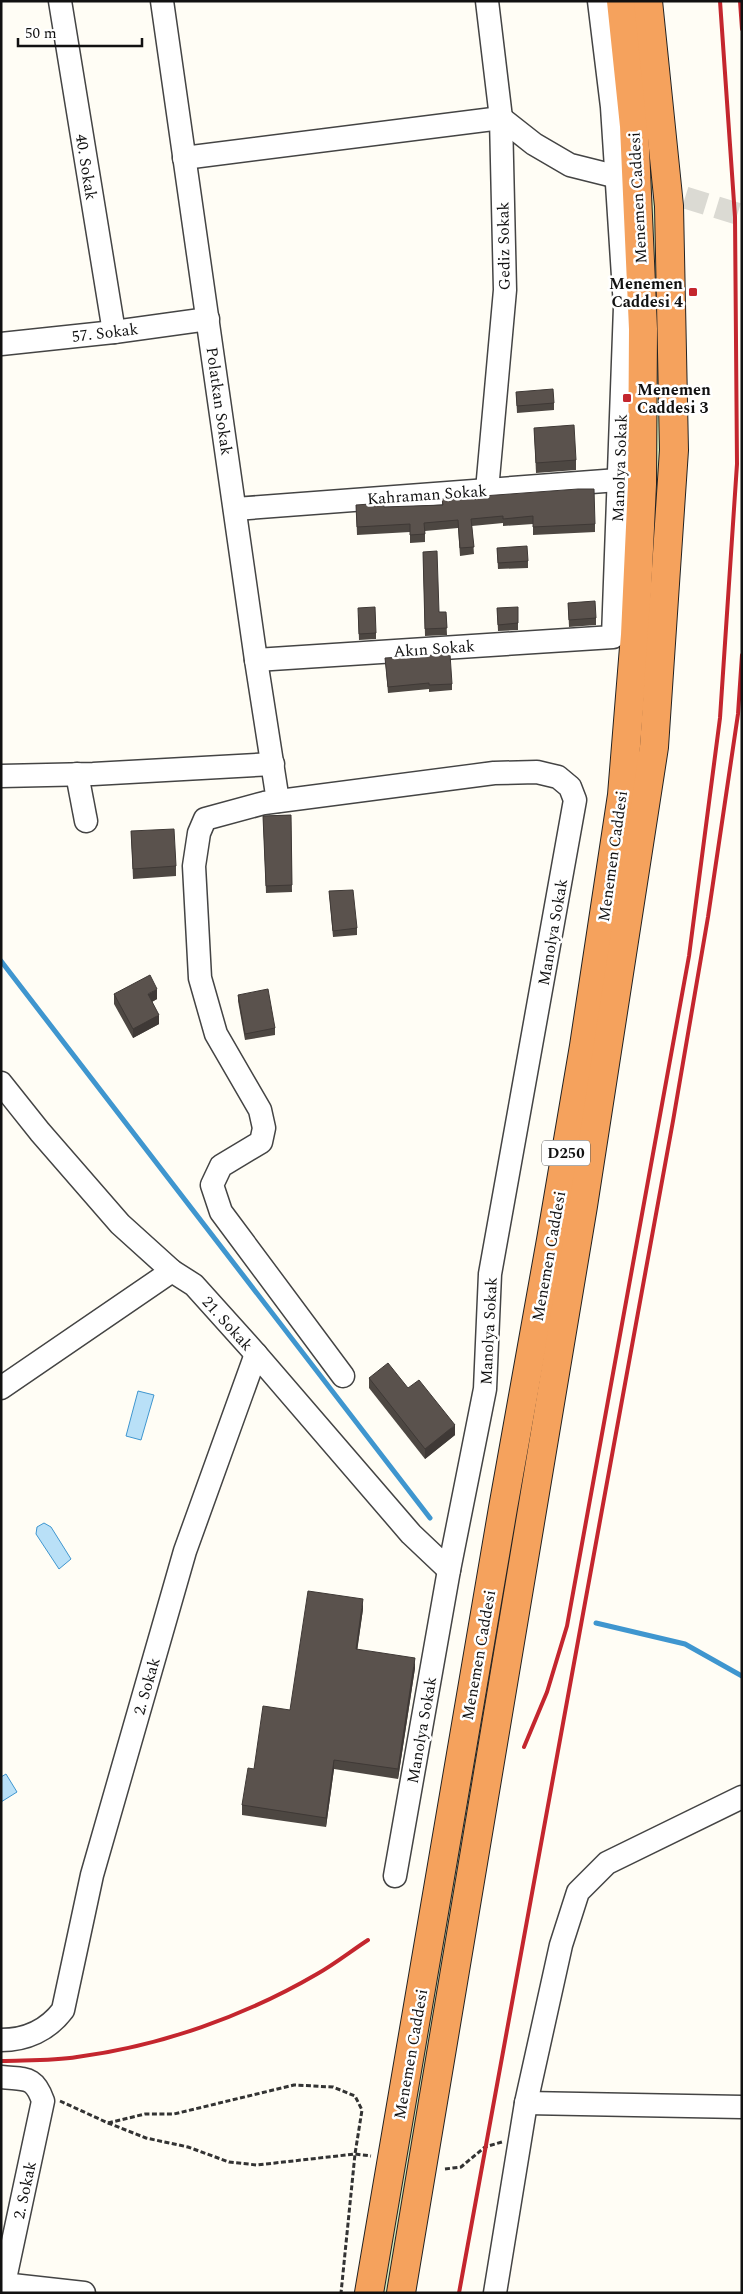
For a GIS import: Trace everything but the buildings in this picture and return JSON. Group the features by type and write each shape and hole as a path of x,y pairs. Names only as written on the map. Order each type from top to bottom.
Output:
{"highway":[{"name":"Menemen Caddesi","path":"369,2293 501,1518 584,1046 622,795 635,635 642,493 643,329 634,126 621,1"},
{"name":"Menemen Caddesi","path":"400,2293 583,1206 654,747 674,450 669,206 648,1"}],"street":[{"name":"40. Sokak","path":"60,1 114,332"},
{"name":"Polatkan Sokak","path":"162,1 236,509 256,660 278,801"},
{"name":"Gediz Sokak","path":"487,1 501,118 505,290 487,490"},
{"name":"Manolya Sokak","path":"599,1 619,177 625,307 613,637"},
{"path":"184,158 501,118 534,144 570,165 619,177"},
{"name":"57. Sokak","path":"2,342 114,332 208,318"},
{"name":"Kahraman Sokak","path":"236,509 618,480"},
{"name":"Akın Sokak","path":"256,660 613,637"},
{"path":"1,776 273,764"},
{"name":"Manolya Sokak","path":"278,801 494,773 537,772 558,778 570,786 575,800 490,1274 485,1389 449,1570 395,1876"},
{"path":"76,774 86,822"},
{"path":"278,801 264,802 205,818 199,833 194,866 200,978 216,1034 260,1110 264,1128 261,1142 221,1166 212,1185 221,1212 343,1376"},
{"name":"21. Sokak","path":"1,1083 40,1132 120,1224 172,1271 194,1286 256,1354 412,1534 449,1570"},
{"path":"1,1388 172,1271"},
{"name":"2. Sokak","path":"1,2040 12,2040 29,2036 54,2023 62,2010 92,1875 185,1551 256,1354"},
{"path":"495,2293 526,2103 561,1945 578,1892 607,1863 742,1797"},
{"path":"1,2077 26,2078 38,2087"},
{"name":"2. Sokak","path":"2,2289 43,2101 38,2087"},
{"path":"526,2103 742,2108"},
{"path":"2,2289 84,2293"}],"path":[{"path":"108,2123 145,2114 174,2114 294,2085 333,2086 355,2096 362,2110 341,2293"},
{"path":"38,2087 72,2108 146,2138 188,2147 229,2162 258,2166 356,2154 372,2156"},
{"path":"445,2169 461,2167 485,2147 521,2136"}],"green space":[{"path":"635,1 654,152 662,424 645,751 388,2293 381,2293 619,897"}],"water":[{"path":"138,1391 154,1395 141,1440 126,1436"},
{"path":"44,1523 51,1527 71,1559 59,1569 36,1534 37,1527"},
{"path":"6,1774 17,1792 1,1802 1,1777"}],"waterway":[{"path":"1,961 430,1518"},
{"path":"596,1623 685,1644 742,1676"}],"tunnel":[{"path":"622,178 742,215"}],"railway":[{"path":"524,1747 547,1692 567,1626 689,956 720,718 737,464 735,217 720,1"},
{"path":"740,1 742,29"},
{"path":"459,2293 673,1121 708,917 738,714 742,655"},
{"path":"1,2061 59,2059 108,2052 171,2037 202,2027 232,2016 289,1989 324,1970 368,1940"}],"place":[{"name":"Menemen Caddesi 4","path":"693,292"},
{"name":"Menemen Caddesi 3","path":"627,398"}]}
